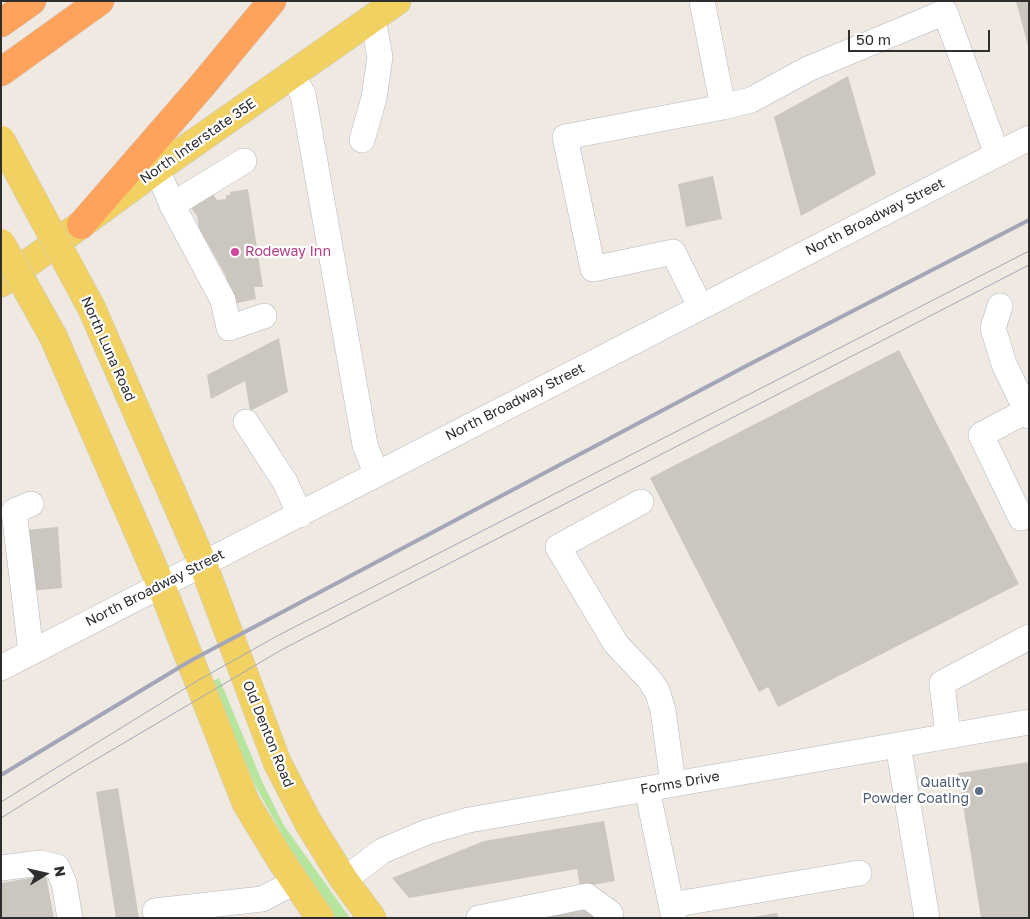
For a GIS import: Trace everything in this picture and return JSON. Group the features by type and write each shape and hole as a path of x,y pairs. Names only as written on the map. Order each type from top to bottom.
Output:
{"highway":[{"path":"1,23 32,1"},
{"path":"1,72 100,1"},
{"path":"81,225 200,88 272,1"}],"main road":[{"name":"North Interstate 35E","path":"1,284 157,169 397,1"},
{"name":"North Luna Road","path":"1,140 92,309 203,564"},
{"path":"1,244 53,336 160,585 246,803 294,882 320,918"},
{"name":"Old Denton Road","path":"203,564 277,762 309,824 344,880 372,918"}],"street":[{"path":"702,1 723,107"},
{"path":"700,306 673,252 593,269 565,137 751,100 808,69 943,7 997,154"},
{"path":"362,140 374,98 380,57 373,19"},
{"path":"292,76 303,94 365,445 376,473"},
{"name":"North Broadway Street","path":"1,668 1029,138"},
{"path":"172,205 244,161"},
{"path":"157,169 172,205 223,300 229,328 264,316"},
{"path":"1000,306 993,328 1004,364 1028,413 981,435 1026,527"},
{"path":"246,422 285,482 300,515"},
{"path":"641,502 558,547 616,644 650,679 657,692 663,710 674,784"},
{"path":"31,504 14,512 31,652"},
{"path":"948,736 942,683 1029,638"},
{"name":"Forms Drive","path":"344,880 382,851 427,832 470,820 1029,722"},
{"path":"898,745 927,918"},
{"path":"647,789 673,912 859,873"},
{"path":"1,868 41,863 57,867 64,883 70,918"},
{"path":"155,910 262,899 294,882"},
{"path":"479,918 587,896 610,912 611,918"}],"green space":[{"path":"219,678 262,781 283,824 350,918 336,918 297,863 255,785 212,682"}],"building":[{"path":"1016,1 1029,1 1029,46 1028,46"},
{"path":"848,76 876,174 801,216 774,117"},
{"path":"713,176 722,219 686,227 678,184"},
{"name":"Rodeway Inn","path":"248,189 263,287 254,287 256,299 233,304 226,276 199,228 197,216 191,208 212,193 217,200 226,199 226,195 230,195 230,192"},
{"path":"279,338 288,392 250,411 245,381 211,399 207,375"},
{"path":"899,350 1019,584 778,707 768,687 759,692 650,478"},
{"path":"58,527 62,588 28,591 24,530"},
{"path":"1029,762 1029,918 981,918 958,773"},
{"path":"118,788 139,918 116,918 96,792"},
{"path":"604,821 615,881 580,887 577,869 409,898 392,878 484,841"},
{"path":"46,875 54,918 1,918 1,883"},
{"path":"587,909 599,918 545,918 545,917"},
{"path":"777,913 778,918 753,918 753,917"}],"tram line":[{"path":"1,802 197,681 277,636 1029,251"},
{"path":"1,818 83,767 283,649 1029,265"}],"railway":[{"path":"1,775 190,661 748,365 1029,220"}],"place":[{"name":"Rodeway Inn","path":"235,252"},
{"name":"Quality Powder Coating","path":"979,791"}]}
